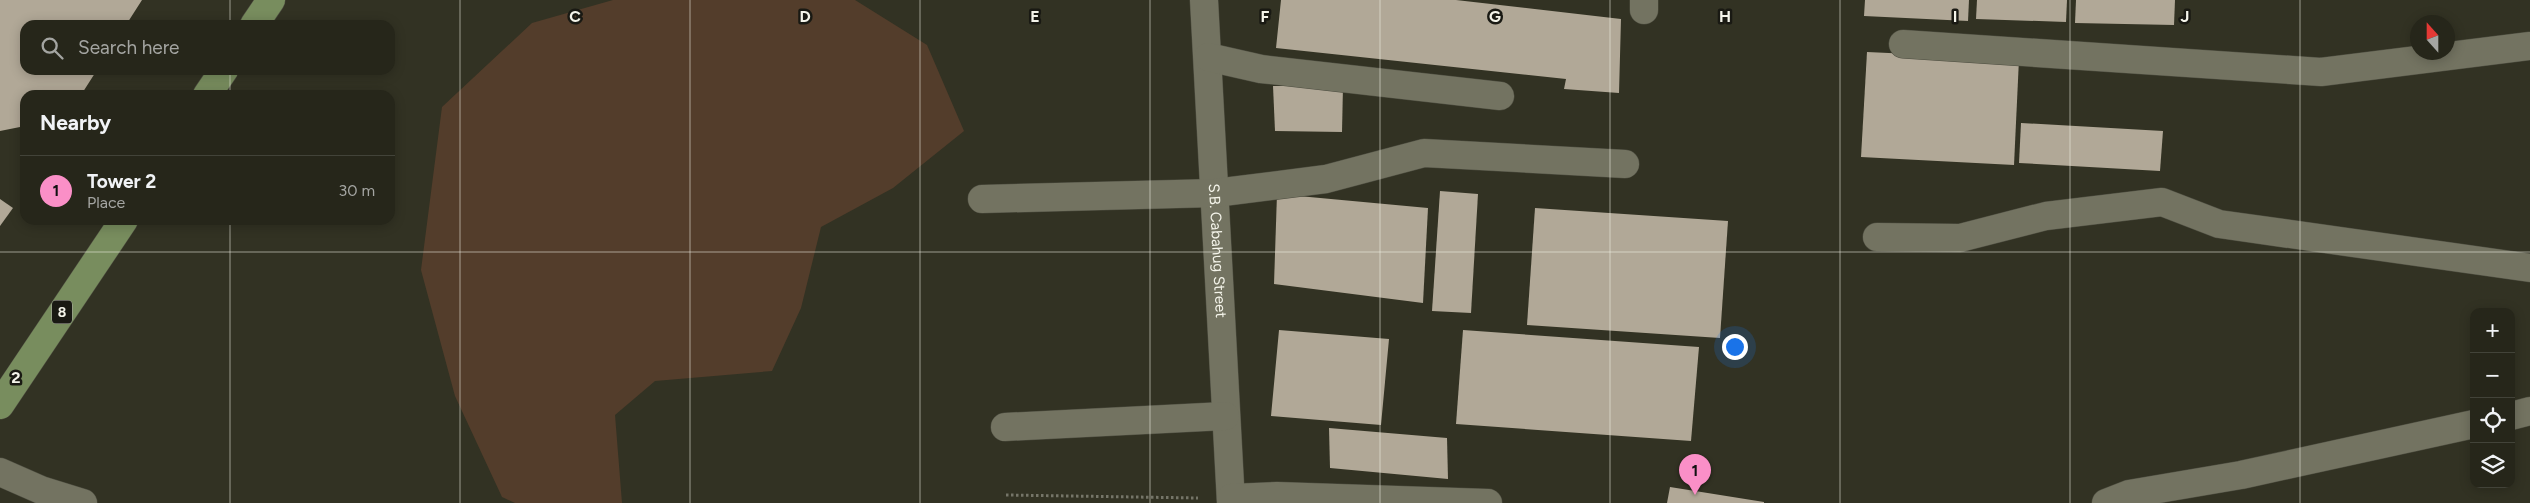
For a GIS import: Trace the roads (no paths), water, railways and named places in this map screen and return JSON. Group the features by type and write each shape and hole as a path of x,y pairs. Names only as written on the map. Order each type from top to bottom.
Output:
{"main road":[{"path":"257,20 271,0"},
{"path":"210,90 221,75"},
{"name":"8","path":"0,405 121,225"}],"street":[{"name":"S.B. Cabahug Street","path":"1204,0 1231,500"},
{"path":"1902,44 2321,72 2530,46"},
{"path":"1208,58 1261,69 1500,96"},
{"path":"982,199 1215,192 1326,179 1424,153 1625,164"},
{"path":"1877,237 1960,238 2046,216 2162,202 2219,224 2530,268"},
{"path":"2515,415 2530,412"},
{"path":"1005,427 1225,416"},
{"path":"2106,503 2129,494 2241,475 2470,425"},
{"path":"0,472 41,490 83,503"},
{"path":"1231,500 1277,496 1488,503"}],"place":[{"name":"Tower 2","path":"1695,495"}]}
